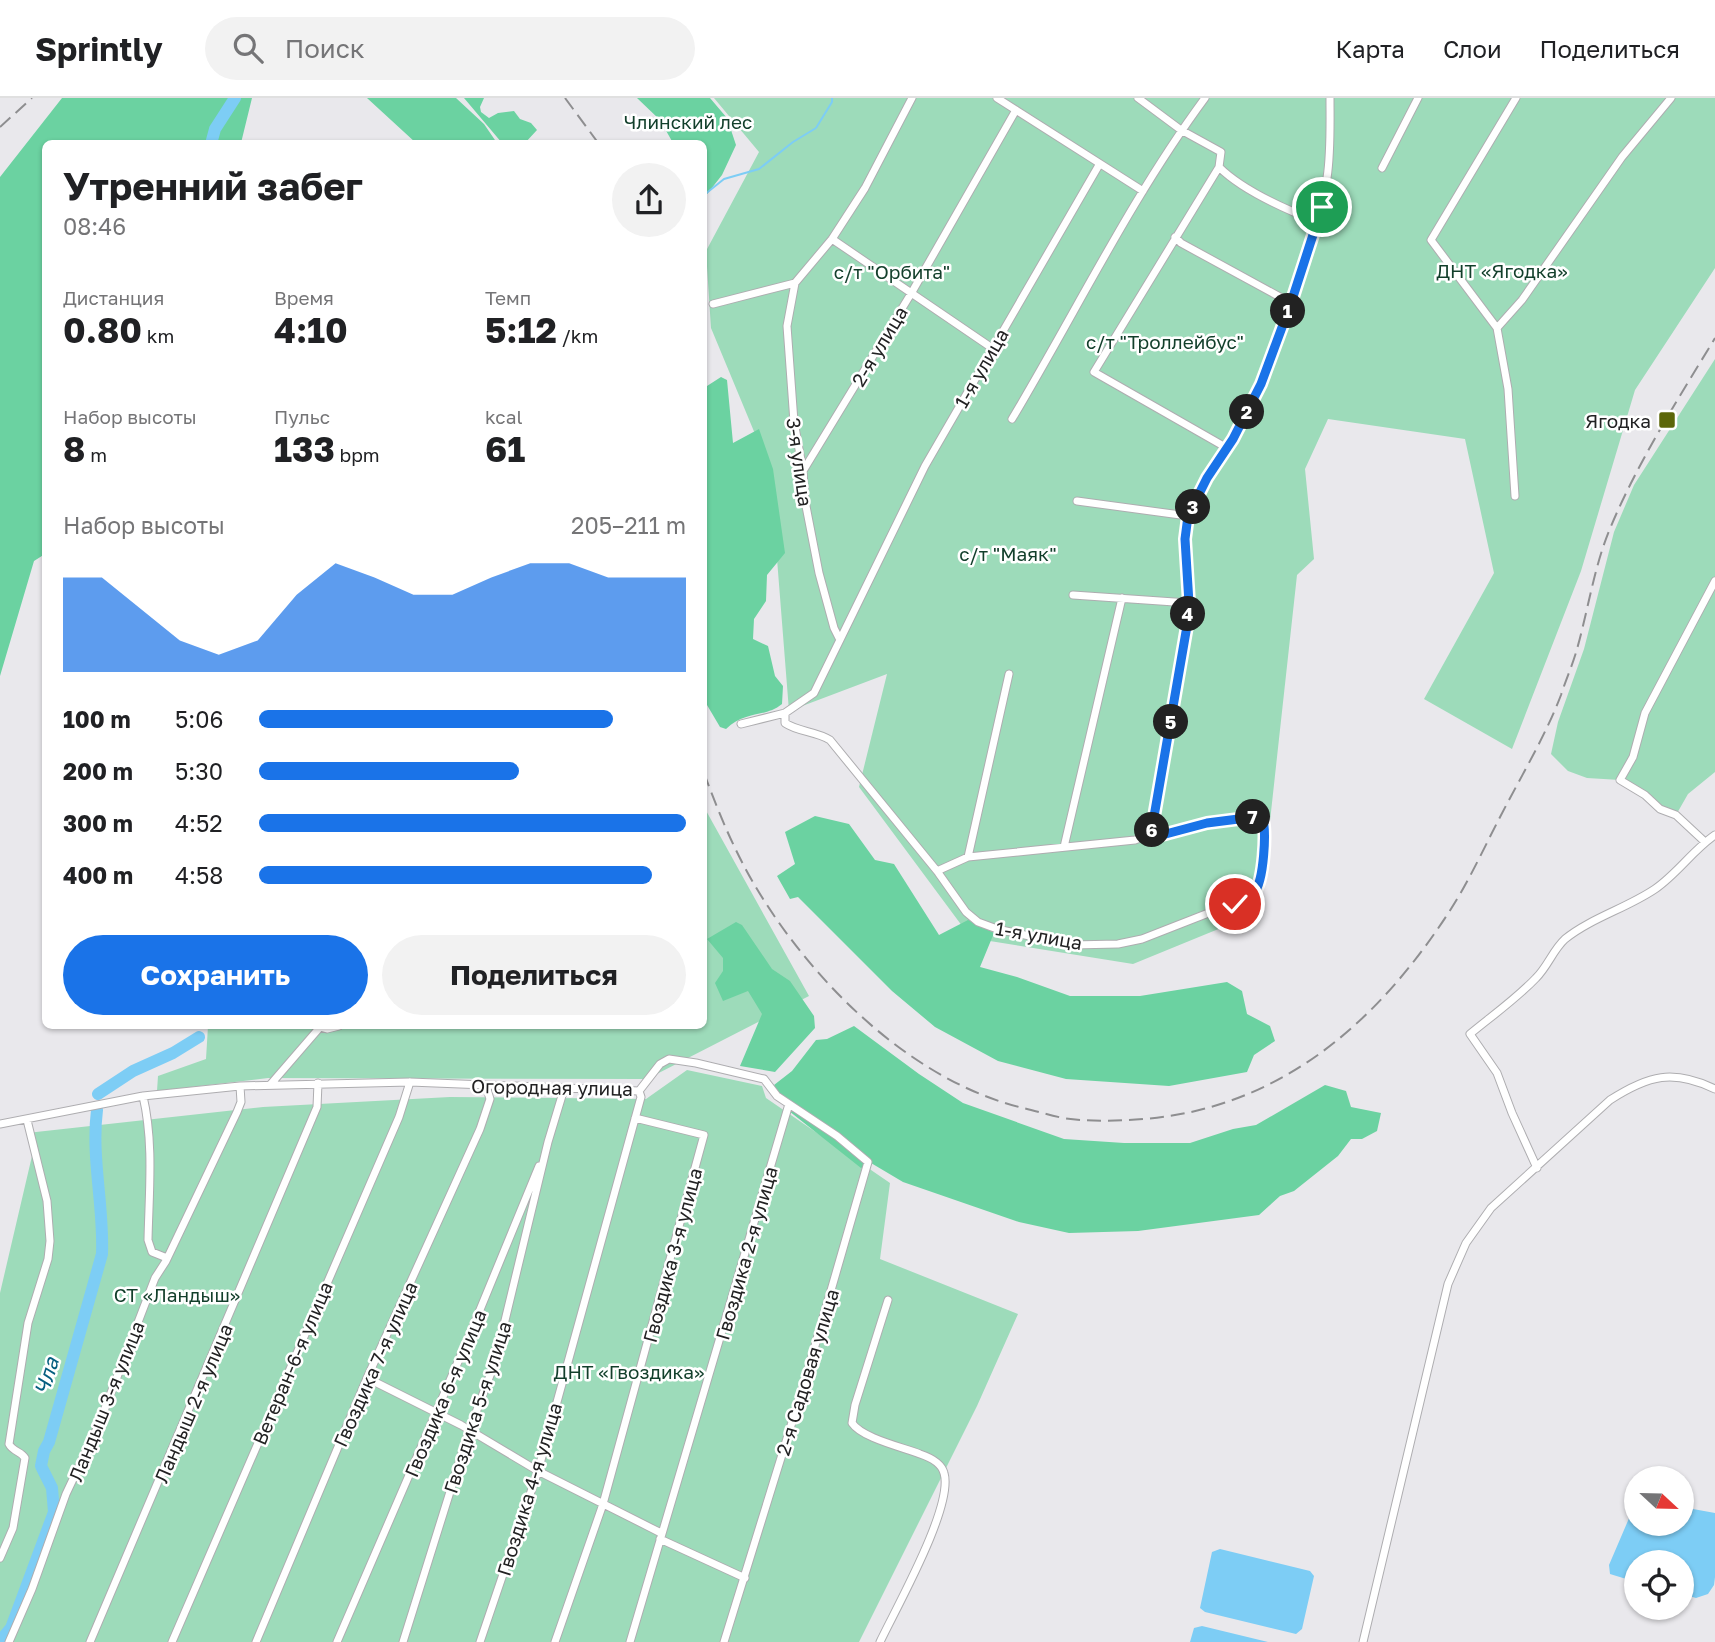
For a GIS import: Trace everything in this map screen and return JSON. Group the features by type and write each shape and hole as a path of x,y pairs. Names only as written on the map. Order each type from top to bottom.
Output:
{"street":[{"name":"3-я улица","path":"839,638 819,573 805,501 803,471 794,422 787,338 789,305 795,283 832,239 864,188 912,98"},
{"path":"997,98 1143,191"},
{"path":"1138,98 1181,130 1221,152 1219,167 1094,372 1227,448"},
{"path":"1013,419 1143,191 1181,130 1205,98"},
{"path":"1151,834 1187,626 1189,603 1185,539 1188,516 1261,384 1291,303 1318,222 1328,160 1330,98"},
{"path":"1382,168 1418,98"},
{"path":"1515,496 1508,389 1497,328 1431,240 1516,98"},
{"path":"1497,328 1522,300 1587,205 1671,98"},
{"name":"2-я улица","path":"803,471 912,292 1016,110"},
{"name":"1-я улица","path":"741,724 785,713 814,693 925,466 1099,165"},
{"path":"1219,167 1262,197 1318,222"},
{"path":"1175,237 1181,243 1291,303"},
{"path":"832,239 992,348"},
{"path":"713,304 795,283"},
{"path":"1077,501 1188,516"},
{"path":"1705,842 1676,815 1660,809 1645,795 1620,780 1633,757 1645,713 1715,581"},
{"path":"1073,595 1189,603"},
{"path":"1064,847 1122,598"},
{"path":"968,857 1009,674"},
{"name":"1-я улица","path":"785,713 785,723 792,728 822,735 830,740 937,871 966,912 978,922 997,929 1072,945 1118,944 1142,939 1235,904 1252,896 1259,885 1264,823 1262,816 1207,823 1162,835 1151,834 1135,840 968,857 937,871"},
{"path":"1537,1168 1497,1073 1471,1034 1511,1003 1539,975 1557,947 1568,937 1623,909 1656,888 1715,835"},
{"path":"270,1085 318,1029"},
{"name":"Огородная улица","path":"0,1124 143,1096 240,1086 410,1082 639,1091 664,1061 675,1059 768,1081 774,1093 837,1136 865,1159 868,1166"},
{"path":"1363,1642 1448,1284 1466,1244 1492,1208 1610,1100 1642,1083 1676,1076 1692,1078 1715,1089"},
{"name":"Ветеран-6-я улица","path":"172,1642 399,1117 410,1082"},
{"name":"Ландыш 2-я улица","path":"90,1642 317,1107 318,1083"},
{"name":"Ландыш 3-я улица","path":"9,1642 32,1589 66,1494 99,1424 155,1278 237,1112 241,1102 240,1086"},
{"name":"Гвоздика 7-я улица","path":"256,1642 367,1378 480,1129 490,1100 486,1086"},
{"name":"Гвоздика 5-я улица","path":"403,1642 469,1431 495,1363 548,1142 564,1089"},
{"name":"Гвоздика 4-я улица","path":"480,1642 538,1471 641,1097 639,1091"},
{"path":"143,1096 148,1117 149,1144 148,1240 152,1252 167,1258"},
{"name":"Гвоздика 2-я улица","path":"630,1642 789,1104"},
{"name":"Гвоздика 3-я улица","path":"555,1642 603,1504 704,1135 635,1118"},
{"path":"0,1558 13,1528 25,1458 12,1450 9,1444 16,1390 31,1307 48,1259 50,1241 47,1201 27,1120"},
{"name":"Гвоздика 6-я улица","path":"337,1642 436,1413 548,1142"},
{"name":"2-я Садовая улица","path":"724,1642 868,1166"},
{"path":"880,1642 943,1504 945,1485 944,1472 934,1460 862,1433 852,1423 855,1405 888,1300"},
{"path":"367,1378 436,1413 538,1471 745,1578"}],"green space":[{"path":"62,98 252,98 242,140 42,140 42,556 34,561 0,676 0,177"},
{"path":"367,98 456,98 484,124 495,140 413,140"},
{"path":"464,98 484,98 481,112 489,118 498,113 514,111 520,119 531,123 537,130 528,140 499,140"},
{"name":"Члинский лес","path":"637,98 710,98 727,118 736,145 722,175 707,194 707,140 671,140 660,120"},
{"path":"714,98 1715,98 1715,268 1635,390 1581,571 1512,749 1424,699 1494,573 1465,439 1328,419 1305,469 1314,559 1297,575 1260,912 1133,964 971,938 859,787 887,674 789,711 770,470 711,328 707,266 707,249 759,152"},
{"path":"1715,359 1715,772 1688,794 1676,815 1620,780 1587,778 1568,771 1551,754 1558,722 1584,649 1614,532 1634,485"},
{"path":"721,377 727,380 733,443 759,429 773,469 785,553 767,575 766,601 754,619 753,639 768,646 775,676 783,686 782,704 769,711 741,719 726,729 720,727 707,705 707,386"},
{"path":"707,812 809,996 647,1079 268,1078 157,1091 158,1076 206,1059 208,1029 707,1029"},
{"path":"815,816 849,824 875,860 894,864 939,935 968,920 994,933 980,967 1070,996 1140,996 1227,982 1242,991 1247,1014 1270,1026 1275,1041 1254,1055 1247,1072 1169,1086 1066,1079 998,1061 935,1027 892,991 798,897 790,899 777,876 795,864 785,832"},
{"path":"736,922 742,925 772,969 790,981 814,1016 815,1028 775,1072 740,1066 762,1014 748,991 723,1001 715,983 723,971 723,958 707,939"},
{"path":"854,1026 963,1103 1064,1139 1190,1143 1233,1129 1256,1125 1325,1085 1346,1091 1351,1107 1381,1113 1377,1131 1362,1139 1351,1139 1338,1156 1294,1191 1280,1196 1259,1215 1138,1231 1069,1233 1019,1222 903,1182 871,1163 861,1168 789,1111 792,1103 777,1092 774,1085 792,1071 816,1040 827,1039"},
{"name":"ДНТ «Гвоздика»","path":"687,1070 762,1086 766,1098 890,1183 880,1259 1018,1314 977,1406 859,1642 0,1642 0,1293 32,1156 27,1133 263,1107 450,1097 646,1099"}],"water":[{"path":"1694,1509 1715,1513 1715,1577 1714,1585 1708,1594 1694,1597 1694,1550 1624,1550 1624,1578 1610,1574 1609,1565 1624,1530 1624,1536 1694,1536"},
{"path":"1220,1549 1310,1571 1314,1576 1302,1629 1296,1634 1205,1612 1200,1608 1212,1552"},
{"path":"1202,1626 1268,1642 1190,1642 1194,1628"}],"waterway":[{"name":"Чла","path":"212,140 215,129 235,98"},
{"path":"707,193 724,179 759,169 816,128 832,98"},
{"name":"Чла","path":"98,1094 133,1071 173,1053 199,1037"},
{"name":"Чла","path":"0,1641 11,1628 54,1512 52,1488 41,1466 102,1254 96,1146 97,1110"}],"railway":[{"path":"0,127 32,98"},
{"path":"565,98 596,140"},
{"path":"707,781 746,870 777,920 804,956 868,1022 904,1051 942,1075 982,1095 1063,1118 1083,1120 1144,1119 1193,1112 1239,1098 1281,1078 1320,1053 1357,1023 1390,990 1421,952 1456,901 1555,711 1575,655 1604,545 1620,506 1658,433 1715,338"}],"place":[{"name":"Ягодка","path":"1667,420"}],"route":[{"path":"1235,904 1252,896 1259,885 1263,849 1262,816 1207,823 1162,835 1151,834 1187,626 1189,603 1185,539 1188,516 1207,478 1233,439 1261,384 1322,207"}],"park label":[{"name":"ДНТ «Ягодка»","path":"1502,270"},
{"name":"с/т \"Орбита\"","path":"892,271"},
{"name":"с/т \"Троллейбус\"","path":"1165,341"},
{"name":"с/т \"Маяк\"","path":"1008,553"},
{"name":"СТ «Ландыш»","path":"177,1294"}]}
